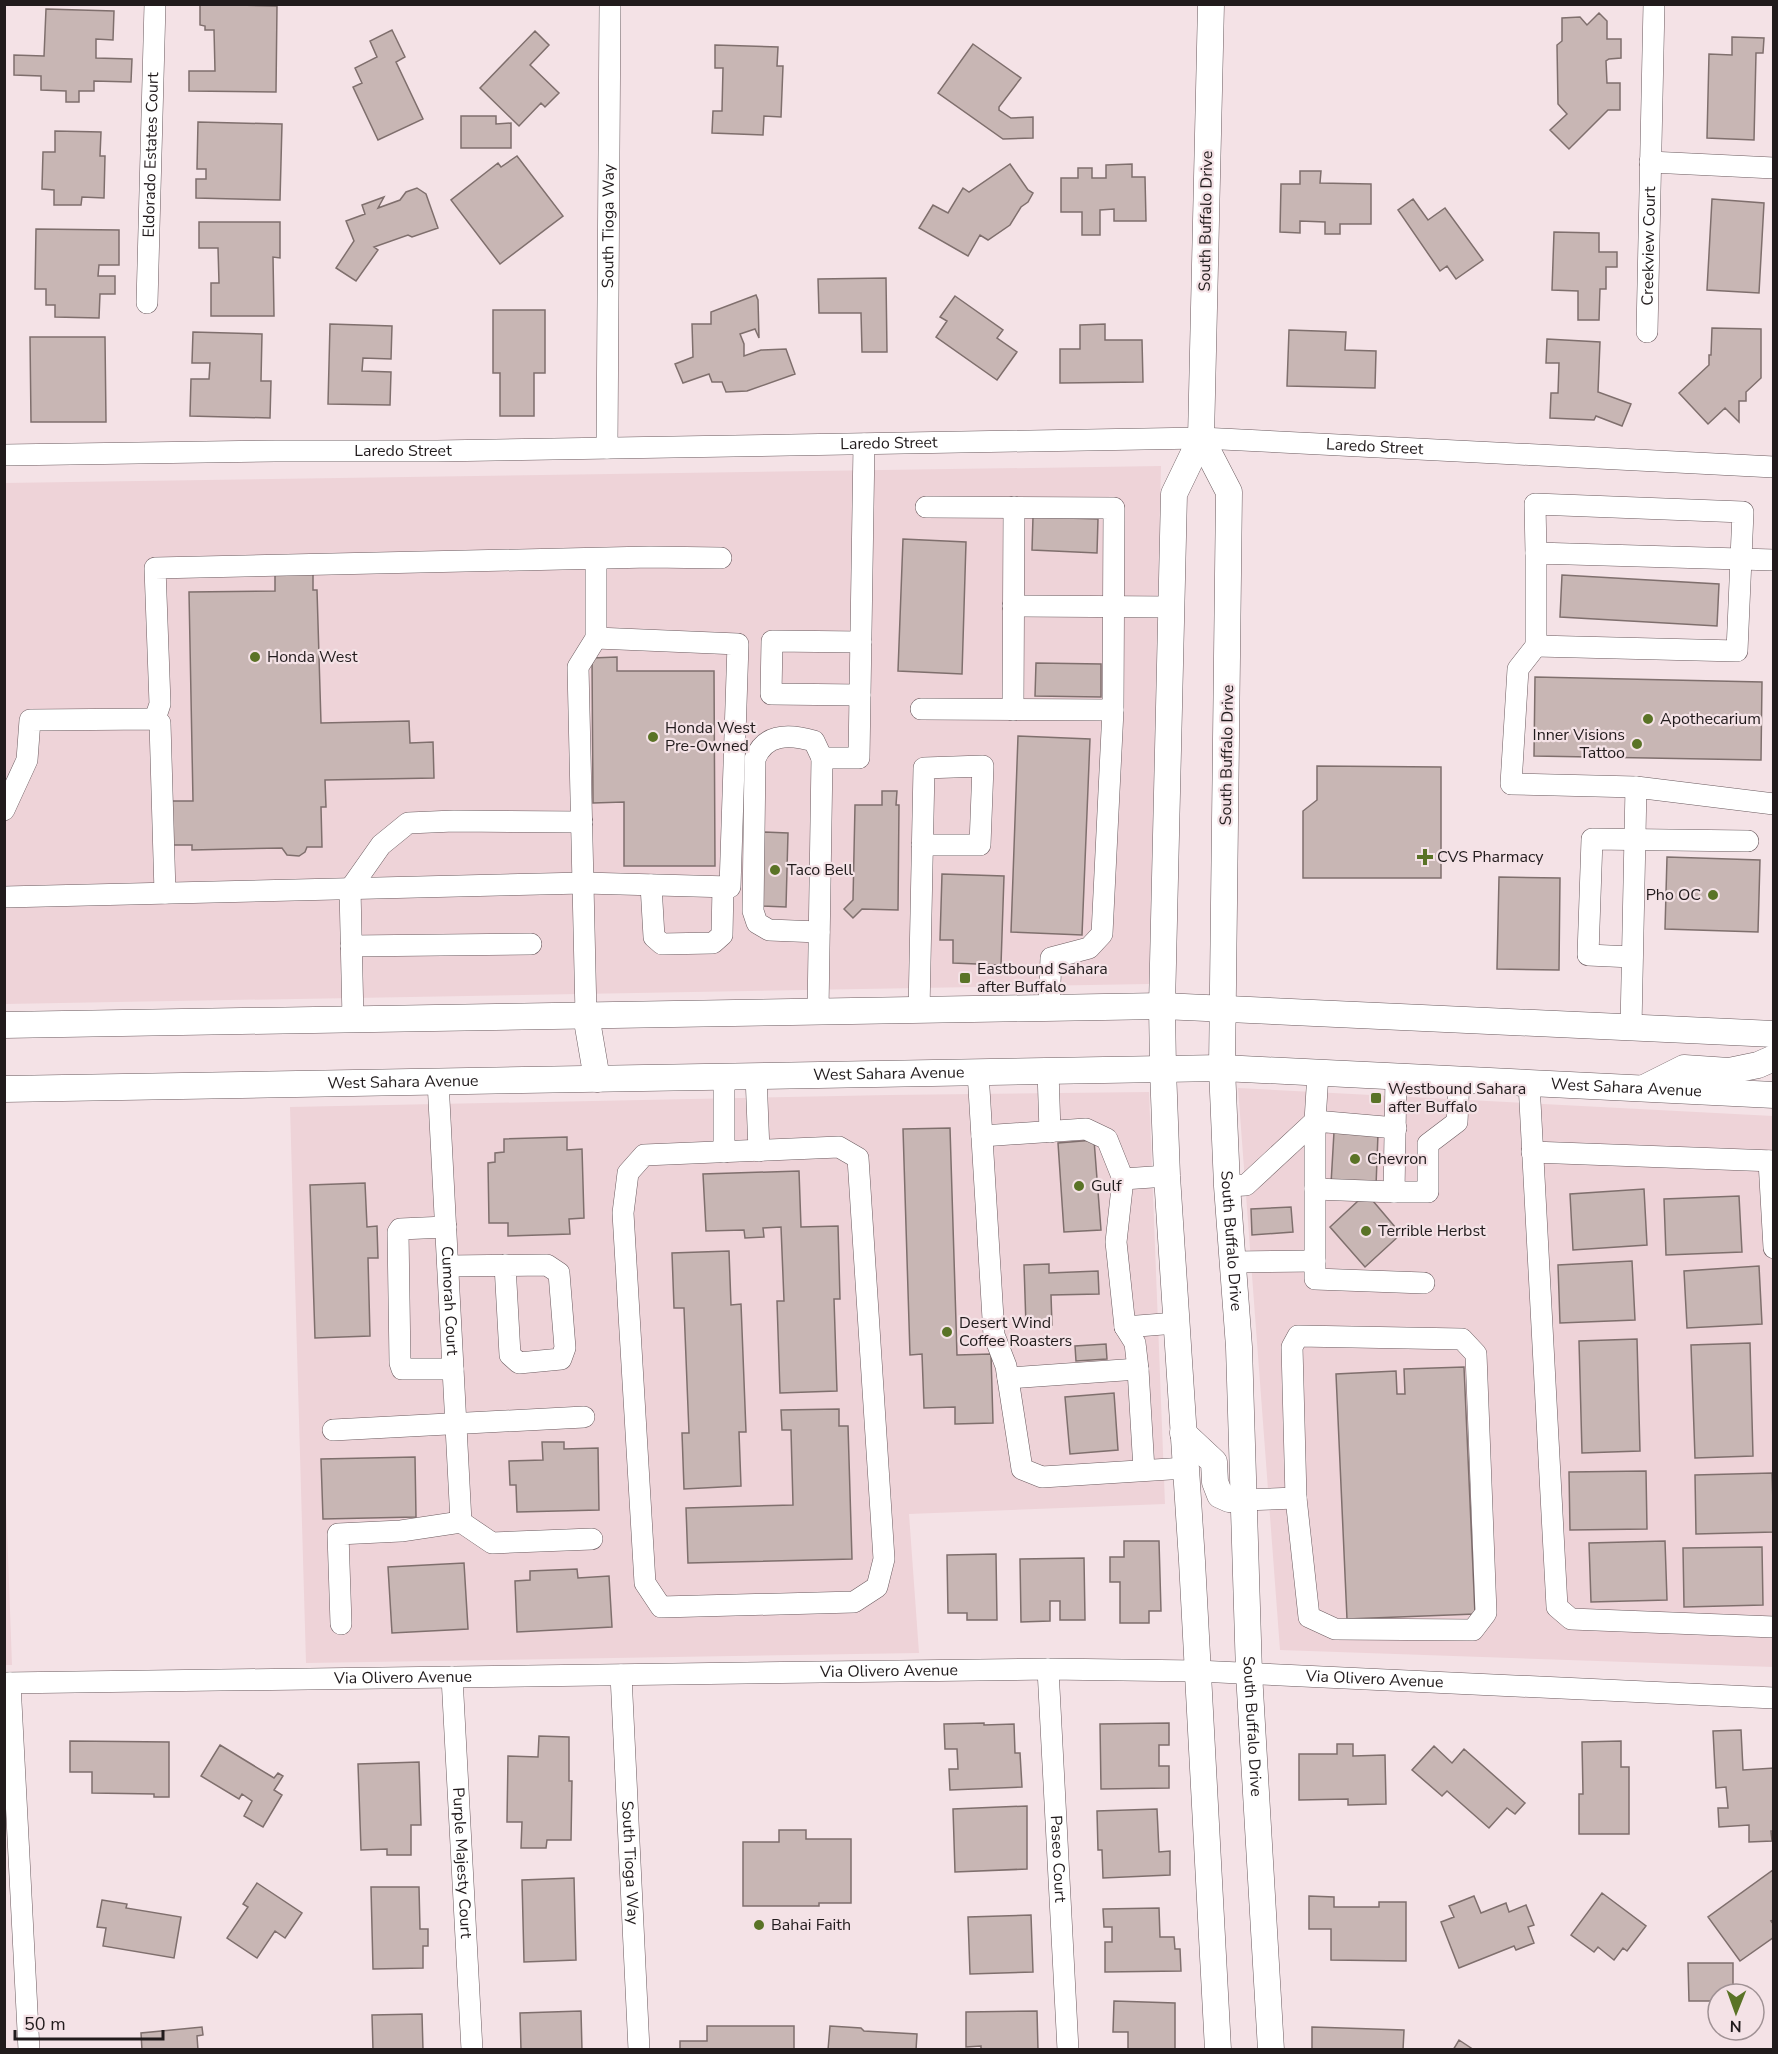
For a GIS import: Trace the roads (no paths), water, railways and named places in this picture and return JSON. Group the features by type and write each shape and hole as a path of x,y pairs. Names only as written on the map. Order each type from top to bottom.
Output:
{"main road":[{"name":"South Buffalo Drive","path":"1211,4 1201,438 1174,494 1162,1006 1167,1176 1186,1468 1218,2049"},
{"name":"South Buffalo Drive","path":"1201,438 1229,492 1222,1068 1227,1186 1239,1347 1249,1673 1271,2049"},
{"path":"4,1025 1162,1006 1773,1034"},
{"path":"586,1015 597,1078"},
{"path":"1644,1089 1684,1068 1736,1070 1773,1059"},
{"name":"West Sahara Avenue","path":"4,1089 1222,1068 1773,1095"},
{"path":"1183,1433 1214,1462 1215,1482 1220,1495 1229,1499 1244,1500"}],"street":[{"name":"Eldorado Estates Court","path":"147,303 155,4"},
{"name":"South Tioga Way","path":"607,448 610,4"},
{"name":"Creekview Court","path":"1647,332 1654,4"},
{"path":"1650,162 1773,168"},
{"name":"Laredo Street","path":"4,455 1201,438 1773,466"},
{"path":"822,758 859,758 864,444"},
{"path":"1536,646 1737,651 1743,512 1535,504 1536,646 1518,669 1511,784 1636,788 1773,804"},
{"path":"926,507 1114,508 1113,710 1102,934 1089,948 1052,958 1049,1008"},
{"path":"1013,710 1014,507"},
{"path":"1536,553 1773,560"},
{"path":"155,719 160,704 155,568 721,558"},
{"path":"586,1015 578,667 596,638 596,559"},
{"path":"1013,606 1172,607"},
{"path":"4,897 584,883 730,887 738,644 596,638"},
{"path":"860,695 771,694 771,641 861,642"},
{"path":"921,709 1113,710"},
{"path":"6,808 27,760 30,720 155,719 159,723 165,893"},
{"path":"818,1012 822,758 814,741 783,737 770,739 759,747 755,759 753,912 757,923 769,930 819,932"},
{"path":"919,1011 922,845 924,768 983,766 980,845 922,845"},
{"path":"1631,1027 1636,788"},
{"path":"353,1019 350,889 381,845 408,823 582,822"},
{"path":"1632,957 1588,955 1592,839 1748,841"},
{"path":"651,885 654,937 662,944 712,943 722,935 723,887"},
{"path":"351,946 531,944"},
{"path":"1048,1071 1050,1132"},
{"path":"978,1072 994,1335 1006,1366 1022,1469 1042,1476 1186,1468"},
{"path":"1318,1073 1315,1121 1315,1279 1424,1283"},
{"path":"756,1075 759,1151"},
{"path":"724,1076 724,1152"},
{"path":"1394,1192 1396,1077"},
{"path":"1315,1189 1428,1192 1428,1144 1457,1122 1459,1080"},
{"name":"Cumorah Court","path":"438,1081 461,1522"},
{"path":"1529,1083 1557,1607 1571,1618 1773,1627"},
{"path":"1227,1186 1246,1185 1315,1121 1396,1128"},
{"path":"982,1136 1086,1129 1107,1139 1123,1179 1116,1242 1125,1327 1135,1343 1144,1470"},
{"path":"839,1147 858,1158 884,1559 877,1587 854,1602 661,1607 645,1583 622,1213 628,1173 644,1155 759,1151 839,1147"},
{"path":"1532,1152 1771,1161 1773,1248"},
{"path":"1123,1179 1167,1176"},
{"path":"446,1227 400,1229 398,1232 400,1363 402,1369 453,1369"},
{"path":"1232,1262 1315,1262"},
{"path":"448,1266 504,1265 547,1265 559,1273 565,1348 561,1359 519,1363 510,1354 504,1265"},
{"path":"1125,1327 1176,1323"},
{"path":"1298,1336 1462,1340 1476,1354 1486,1613 1473,1630 1335,1629 1309,1617 1296,1498 1292,1347 1298,1336"},
{"path":"1008,1378 1138,1370"},
{"path":"333,1430 584,1417"},
{"path":"1244,1500 1296,1498"},
{"path":"341,1624 338,1534 401,1531 461,1522 492,1543 592,1539"},
{"name":"Via Olivero Avenue","path":"7,1683 1048,1670 1197,1671 1773,1698"},
{"name":"Paseo Court","path":"1048,1670 1068,2049"},
{"name":"South Tioga Way","path":"621,1675 639,2049"},
{"name":"Purple Majesty Court","path":"452,1677 472,2049"},
{"path":"7,1683 29,2049"}],"place":[{"name":"Honda West","path":"255,657"},
{"name":"Apothecarium","path":"1648,719"},
{"name":"Honda West Pre-Owned","path":"653,737"},
{"name":"Inner Visions Tattoo","path":"1637,744"},
{"name":"CVS Pharmacy","path":"1425,857"},
{"name":"Taco Bell","path":"775,870"},
{"name":"Pho OC","path":"1713,895"},
{"name":"Eastbound Sahara after Buffalo","path":"965,978"},
{"name":"Westbound Sahara after Buffalo","path":"1376,1098"},
{"name":"Chevron","path":"1355,1159"},
{"name":"Gulf","path":"1079,1186"},
{"name":"Terrible Herbst","path":"1366,1231"},
{"name":"Desert Wind Coffee Roasters","path":"947,1332"},
{"name":"Bahai Faith","path":"759,1925"}]}
